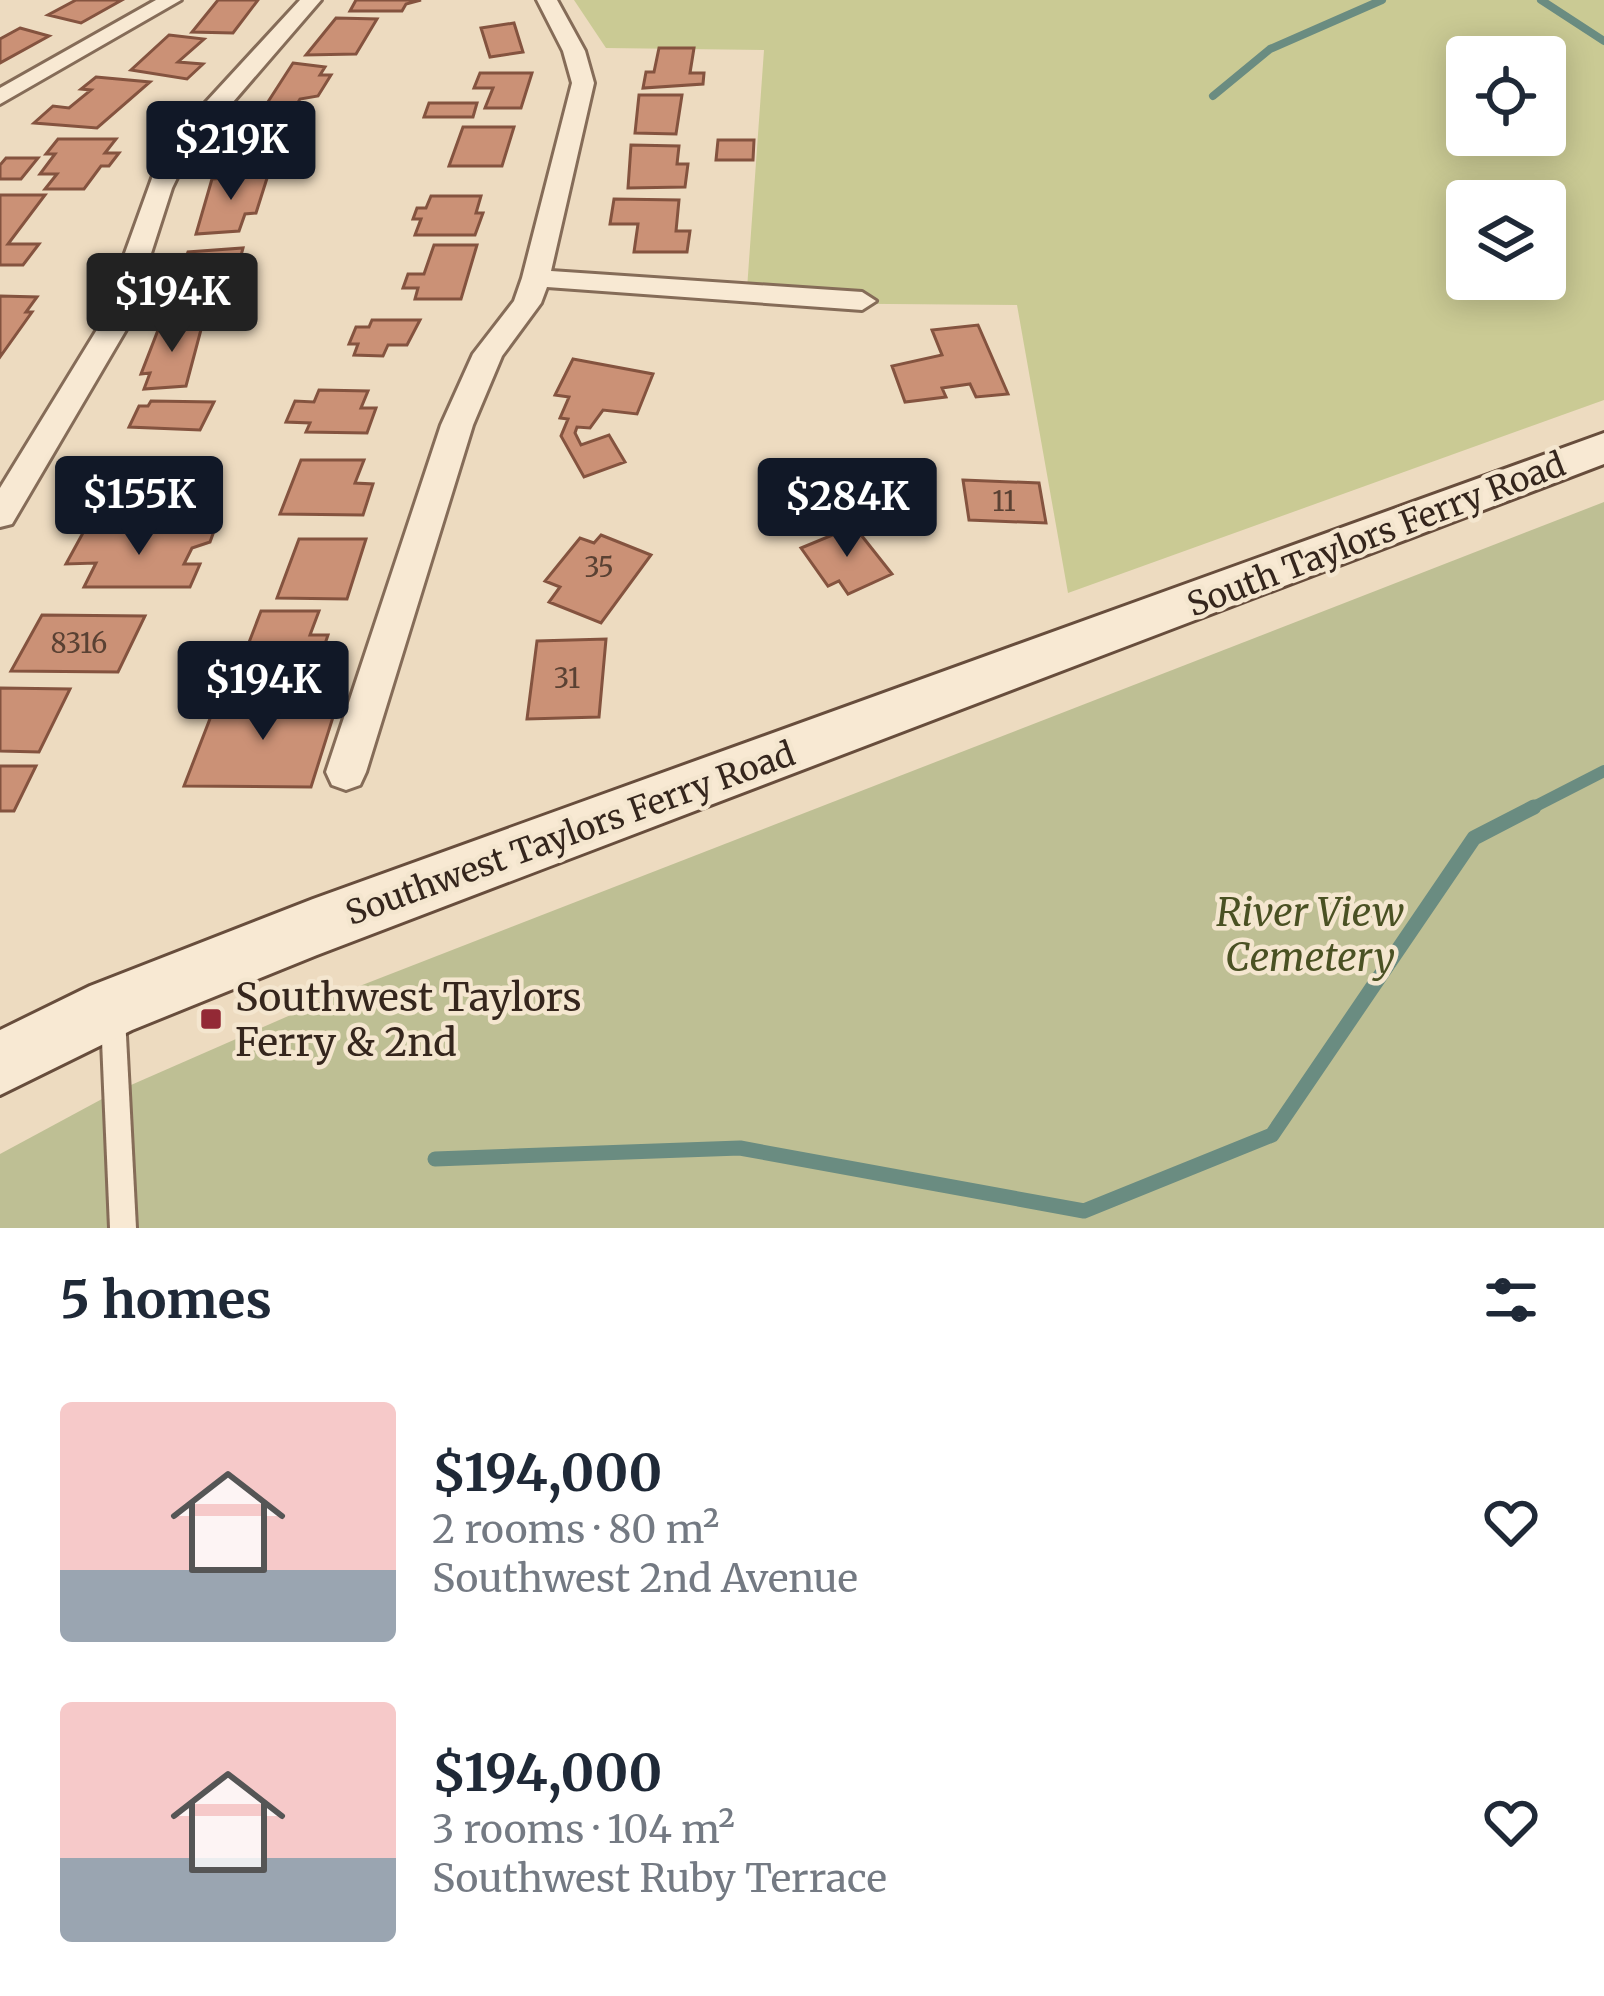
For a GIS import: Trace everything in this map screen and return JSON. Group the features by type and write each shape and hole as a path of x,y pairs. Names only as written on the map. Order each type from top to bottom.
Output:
{"main road":[{"name":"South Taylors Ferry Road","path":"1147,620 1604,448"},
{"name":"Southwest Taylors Ferry Road","path":"0,1063 112,1009 313,928 1147,620"}],"street":[{"path":"0,97 171,0"},
{"path":"0,515 101,353 128,293 157,194 177,153 220,97 311,0"},
{"path":"346,772 469,393 488,353 527,303 536,278 583,83 574,51 547,0"},
{"path":"536,278 862,301"}],"lane":[{"path":"112,1009 123,1228"}],"green space":[{"path":"574,0 1604,0 1604,400 1068,593 1017,305 746,303 764,50 606,48"},
{"name":"River View Cemetery","path":"1604,502 1604,1228 0,1228 0,1154 115,1092 334,996"}],"building":[{"path":"76,0 122,0 81,23 48,15"},
{"path":"218,0 258,0 233,33 192,32"},
{"path":"356,0 421,0 406,4 402,11 350,11"},
{"path":"336,18 377,19 356,54 306,55"},
{"path":"514,23 523,52 490,57 481,28"},
{"path":"20,28 49,36 0,63 0,39"},
{"path":"169,35 204,39 178,62 203,64 187,79 131,70"},
{"path":"659,48 694,48 690,73 704,73 703,84 643,88 646,72 654,72"},
{"path":"293,63 325,67 320,75 331,75 318,96 300,99 294,109 264,108"},
{"path":"480,73 532,73 521,108 485,108 493,88 474,88"},
{"path":"96,77 150,82 97,128 34,123 53,106 69,108 91,90 81,89"},
{"path":"639,95 682,95 676,134 635,133"},
{"path":"429,103 477,103 473,117 424,117"},
{"path":"251,117 295,117 270,161 255,161 251,168 217,168"},
{"path":"463,127 514,127 502,166 449,166"},
{"path":"58,139 116,139 105,153 119,153 109,166 101,166 84,189 45,189 57,174 40,174 55,154 46,154"},
{"path":"718,140 754,140 753,160 716,160"},
{"path":"631,145 679,146 677,164 688,164 685,187 628,188"},
{"path":"6,158 38,158 21,179 0,179 0,165"},
{"path":"268,175 256,213 245,214 239,231 196,234 212,179"},
{"path":"0,195 45,195 8,244 39,244 23,265 0,265"},
{"path":"431,196 481,196 476,213 483,213 475,235 415,235 421,219 413,219 417,208 426,208"},
{"path":"614,199 679,200 676,231 690,231 687,252 634,252 638,224 610,224"},
{"path":"434,245 477,245 461,299 415,299 418,288 403,288 408,274 424,274"},
{"path":"243,248 236,274 225,274 216,310 171,314 176,296 172,296 188,252"},
{"path":"0,296 37,297 26,312 32,312 0,357"},
{"path":"372,320 420,320 407,345 388,345 383,356 354,355 358,344 349,344 356,327 369,327"},
{"path":"203,322 186,386 144,389 150,373 141,374 160,325"},
{"path":"978,325 1008,394 976,397 970,384 942,388 946,397 905,402 892,366 942,355 932,330"},
{"path":"573,359 653,374 637,414 603,410 590,428 577,427 581,445 609,435 625,462 584,477 561,436 568,419 560,418 569,397 555,395"},
{"path":"319,390 368,391 361,408 376,408 367,433 306,432 310,423 286,422 295,401 314,402"},
{"path":"151,401 214,402 200,430 129,427 139,406"},
{"path":"301,460 364,460 355,483 373,484 363,515 280,514"},
{"path":"133,466 187,469 177,491 184,491 171,517 89,518 105,489 121,488"},
{"path":"963,480 1039,483 1046,523 969,520"},
{"path":"854,526 892,574 848,594 839,581 828,586 801,548"},
{"path":"84,531 214,531 210,542 192,548 184,564 200,564 190,587 84,587 96,563 66,564"},
{"path":"601,535 651,555 601,623 549,602 560,587 545,581 580,538 594,543"},
{"path":"299,539 366,539 347,599 277,598"},
{"path":"261,611 319,611 310,635 328,635 313,679 235,679"},
{"path":"42,615 145,616 118,672 11,671"},
{"path":"606,639 599,717 527,719 537,641"},
{"path":"0,688 70,689 39,752 0,751"},
{"path":"218,698 339,698 311,787 184,786"},
{"path":"0,766 36,766 14,811 0,811"}],"waterway":[{"path":"1213,96 1270,49 1382,0"},
{"path":"1541,0 1604,41"},
{"path":"1528,810 1604,771"},
{"path":"435,1159 740,1148 1084,1211 1272,1135 1474,838 1534,807"}],"place":[{"name":"Southwest Taylors Ferry & 2nd","path":"211,1019"}]}
